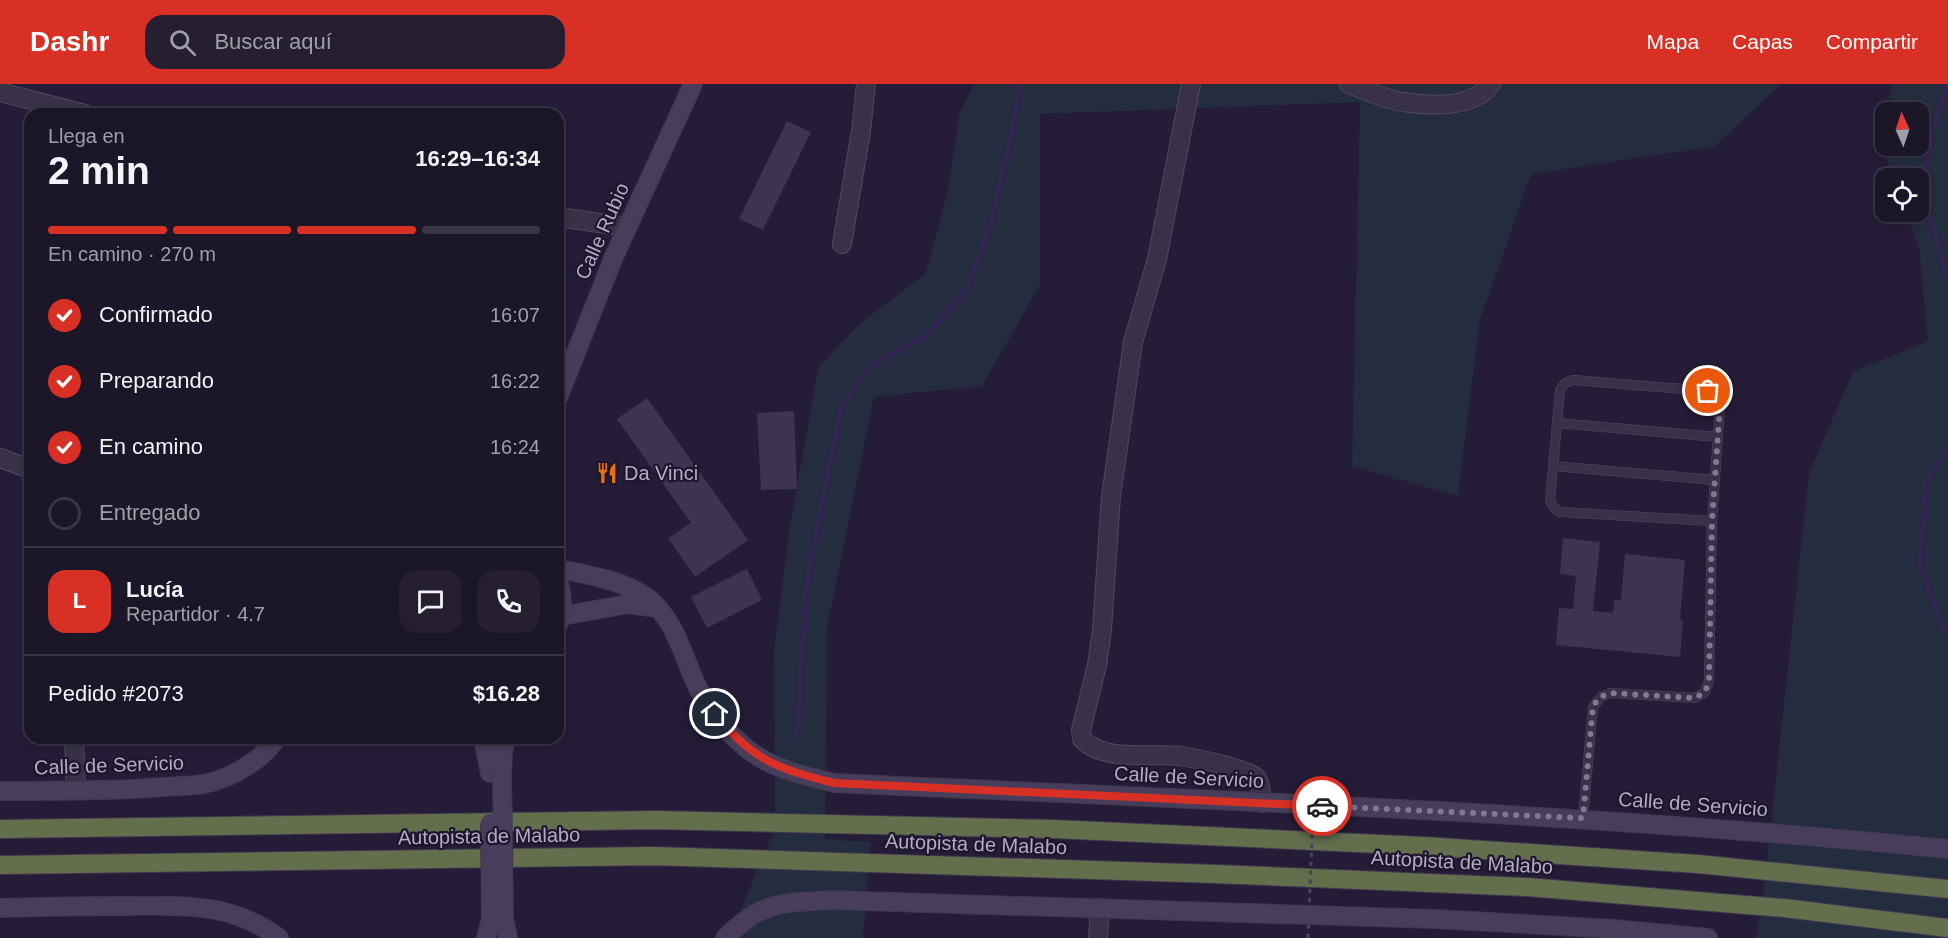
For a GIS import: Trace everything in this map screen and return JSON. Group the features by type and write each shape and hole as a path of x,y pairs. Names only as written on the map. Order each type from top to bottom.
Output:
{"highway":[{"name":"Autopista de Malabo","path":"0,829 656,820 1054,829 1471,849 1698,864 1948,889"},
{"name":"Autopista de Malabo","path":"0,865 653,856 1204,873 1527,887 1784,908 1948,928"}],"street":[{"name":"Calle Rubio","path":"564,383 627,227 693,84"},
{"path":"842,244 861,131 866,84"},
{"path":"1191,84 1157,259 1133,342 1111,495 1102,630 1097,665 1081,730 1082,739 1087,745 1102,751 1178,756 1214,762 1247,773 1254,776 1260,783 1261,803"},
{"path":"1349,84 1401,102 1454,104 1475,99 1491,84"},
{"path":"0,92 62,108"},
{"path":"564,218 627,227"},
{"path":"0,458 24,466"},
{"name":"Calle de Servicio","path":"564,570 630,588 647,598 670,621 680,640 696,684 715,714 734,737 764,760 797,773 834,783 1583,818 1948,849"},
{"path":"564,620 620,605 658,608"},
{"path":"74,744 76,790"},
{"name":"Calle de Servicio","path":"0,791 131,790 204,784 232,774 254,762 271,744"},
{"path":"485,744 496,773 498,919 508,938"},
{"path":"496,773 505,744"},
{"path":"725,938 743,920 767,907 794,902 831,900 1435,920 1708,938"},
{"path":"0,908 190,906 231,913 261,925 279,938"},
{"path":"1098,938 1100,908"},
{"path":"486,938 498,919"}],"lane":[{"path":"1583,818 1593,706 1600,697 1610,693 1695,698 1705,692 1709,681 1712,521 1720,406 1717,395 1708,391 1573,380 1565,383 1560,390 1553,466 1551,500 1554,508 1560,512 1712,521"},
{"path":"1557,423 1718,437"},
{"path":"1553,466 1715,480"}],"path":[{"path":"1308,938 1314,787"}],"shaded area":[{"path":"974,84 1781,84 1715,146 1531,174 1480,320 1458,496 1352,466 1360,102 1040,114 1040,285 982,386 874,397 827,628 825,839 871,842 863,938 729,938 775,828 774,649 790,527 818,368 857,326 926,273 949,186 959,114"},
{"path":"1891,84 1948,84 1948,938 1756,938 1763,898 1809,473 1853,372 1928,341 1919,248 1910,222 1929,222 1929,168 1890,168 1886,156 1929,156 1929,102 1888,102"}],"building":[{"path":"787,121 811,132 763,230 739,219"},
{"path":"647,398 748,540 695,577 668,538 691,523 617,419"},
{"path":"794,411 797,489 761,490 757,413"},
{"path":"1563,538 1600,542 1593,611 1613,613 1614,600 1621,600 1625,554 1685,560 1680,619 1683,620 1680,657 1556,645 1559,608 1573,609 1576,576 1560,574"},
{"path":"747,569 762,600 707,628 691,597"}],"waterway":[{"path":"797,739 805,591 841,406 870,367 923,337 967,289 991,221 1020,84"},
{"path":"1948,84 1935,121 1922,185 1948,281"},
{"path":"1948,450 1925,481 1920,566 1941,623 1948,635"}],"way so far":[{"path":"1322,806 1583,818 1593,706 1600,697 1610,693 1695,698 1705,692 1709,681 1712,521 1720,406 1717,395 1708,391"}],"place":[{"name":"Da Vinci","path":"607,473"}],"route":[{"path":"715,714 734,737 764,760 797,773 834,783 1322,806"}]}
